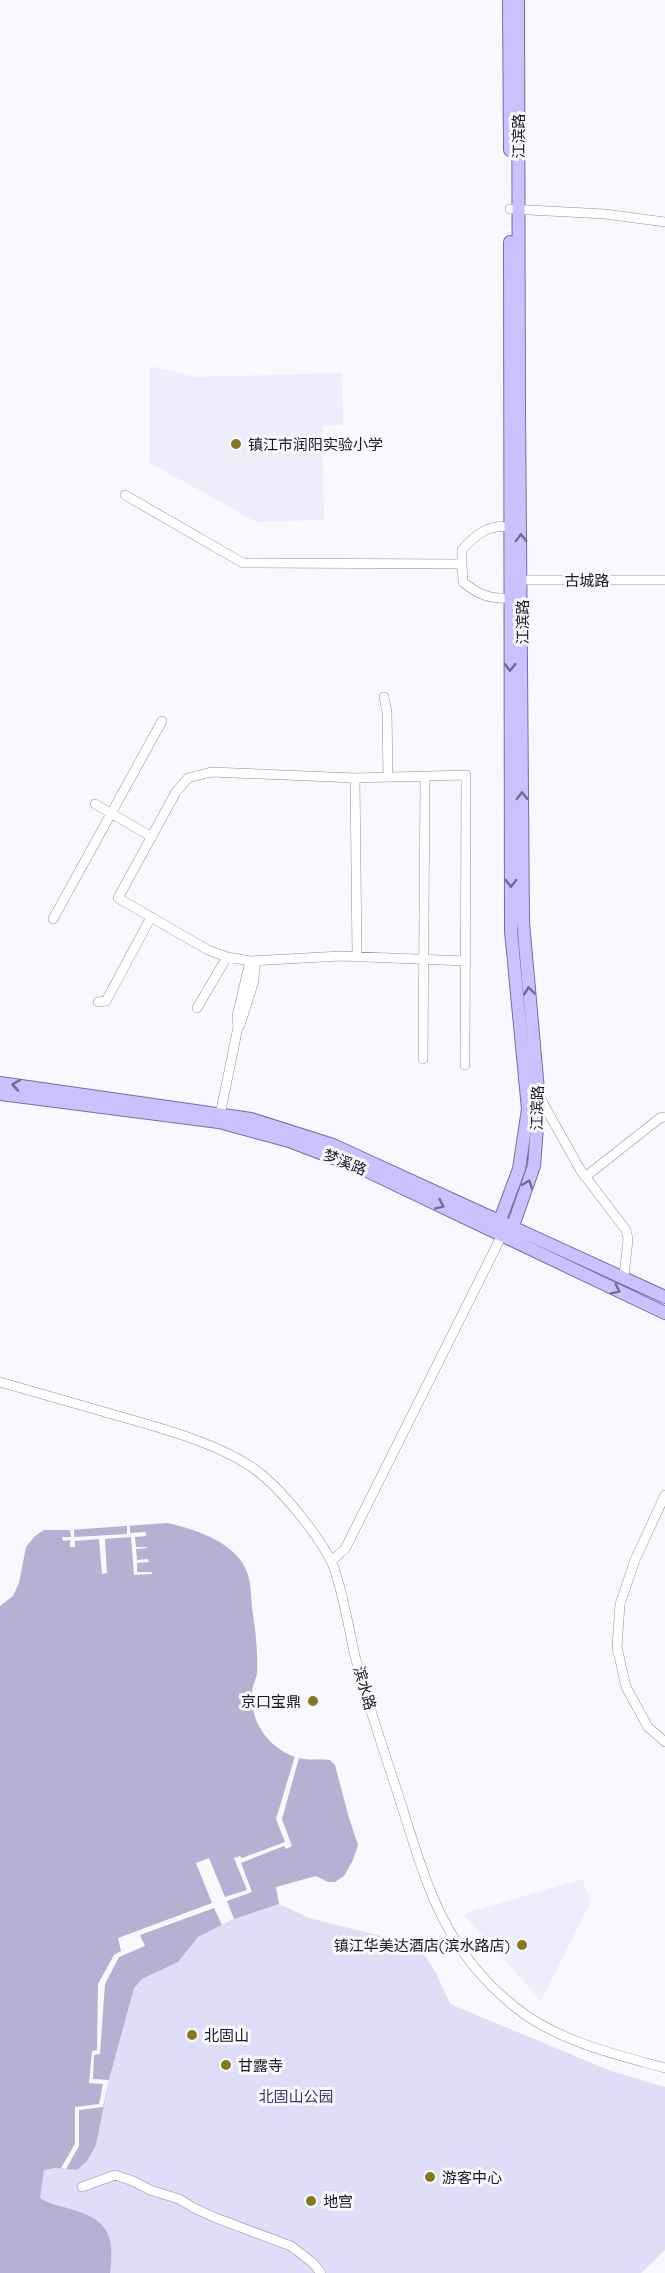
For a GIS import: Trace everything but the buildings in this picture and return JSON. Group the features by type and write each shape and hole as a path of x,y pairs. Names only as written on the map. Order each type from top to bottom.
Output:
{"main road":[{"name":"江滨路","path":"509,0 514,209 516,580 523,922 539,1095 534,1166 513,1226"},
{"name":"江滨路","path":"502,1235 500,1220 519,1169 528,1109 512,931 510,598 516,580 510,527 518,0"},
{"name":"梦溪路","path":"0,1083 220,1118 289,1140 331,1156 665,1313"},
{"name":"梦溪路","path":"0,1094 220,1118 251,1119 333,1145 665,1297"},
{"path":"502,1235 513,1226"}],"street":[{"path":"514,209 605,214 665,222"},
{"path":"125,495 243,563 462,564"},
{"path":"510,527 501,526 476,534 462,550 463,582 475,592 494,599 510,598"},
{"name":"古城路","path":"516,580 665,580"},
{"path":"384,697 387,712 388,777"},
{"path":"53,919 162,721"},
{"path":"465,1065 466,961 466,775 355,778 211,772 188,778 176,792 118,898 208,950 227,957 252,961 357,957 466,961"},
{"path":"423,1059 425,777"},
{"path":"355,778 357,957"},
{"path":"95,804 152,837"},
{"path":"98,1002 106,1001 151,917"},
{"path":"197,1008 227,957"},
{"path":"220,1118 238,1027 242,1022 254,981 252,961"},
{"path":"539,1095 585,1177 626,1230 628,1239 624,1277"},
{"path":"585,1177 633,1138 665,1117"},
{"path":"331,1561 345,1549 502,1235"},
{"name":"滨水路","path":"0,1382 153,1426 223,1451 261,1473 316,1537 336,1573 363,1685 423,1872 439,1915 456,1945 488,1983 517,2009 547,2027 613,2053 665,2068"},
{"path":"665,1495 635,1560 620,1604 617,1647 626,1688 648,1727 665,1742"},
{"path":"82,2187 115,2175 133,2181 150,2190 179,2199 216,2218 291,2246 313,2263 321,2273"}],"shaded area":[{"name":"镇江市润阳实验小学","path":"150,366 196,377 342,373 343,425 322,426 324,520 256,522 150,463"},
{"path":"167,1523 215,1539 235,1554 243,1564 250,1583 257,1647 257,1674 252,1693 252,1704 259,1726 272,1743 281,1750 303,1759 330,1760 335,1765 358,1845 344,1876 335,1882 328,1882 316,1876 276,1887 279,1904 234,1919 198,1937 178,1962 142,1979 134,1988 109,2080 96,2145 87,2161 77,2170 55,2168 44,2170 40,2198 84,2213 101,2224 110,2239 110,2273 0,2273 0,1606 13,1596 19,1583 26,1547 35,1536 44,1530"},
{"path":"582,1879 591,1901 541,2001 463,1914"}],"green space":[{"name":"北固山公园","path":"279,1904 309,1918 409,1943 425,1956 436,1973 450,2004 611,2071 665,2087 665,2250 641,2273 110,2273 111,2249 107,2231 94,2218 84,2213 39,2198 44,2170 55,2168 77,2170 96,2145 109,2080 134,1988 142,1979 178,1962 198,1937 234,1919"}],"pier":[{"path":"127,1526 130,1526 130,1533 146,1532 146,1536 135,1537 136,1547 147,1547 136,1549 137,1560 148,1559 149,1562 137,1563 137,1572 152,1572 152,1574 134,1575 131,1537 105,1539 107,1573 102,1574 99,1539 75,1541 75,1547 70,1547 70,1540 63,1541 62,1537 71,1537 70,1530 74,1530 74,1537 127,1534"},
{"path":"295,1756 299,1758 282,1819 292,1846 286,1849 284,1846 241,1863 252,1892 227,1901 234,1919 222,1925 214,1908 140,1935 145,1946 119,1957 105,1984 100,2054 94,2055 93,2079 109,2080 103,2107 79,2110 79,2146 66,2169 61,2168 75,2144 75,2107 99,2104 103,2084 89,2083 92,2051 97,2050 98,1984 114,1955 121,1951 118,1938 212,1903 196,1863 209,1858 225,1897 247,1890 234,1858 240,1856 242,1858 285,1842 276,1819"}],"place":[{"name":"镇江市润阳实验小学","path":"236,444"},
{"name":"京口宝鼎","path":"313,1701"},
{"name":"镇江华美达酒店(滨水路店)","path":"522,1945"},
{"name":"北固山","path":"192,2035"},
{"name":"甘露寺","path":"226,2065"},
{"name":"游客中心","path":"430,2177"},
{"name":"地宫","path":"311,2201"}]}
